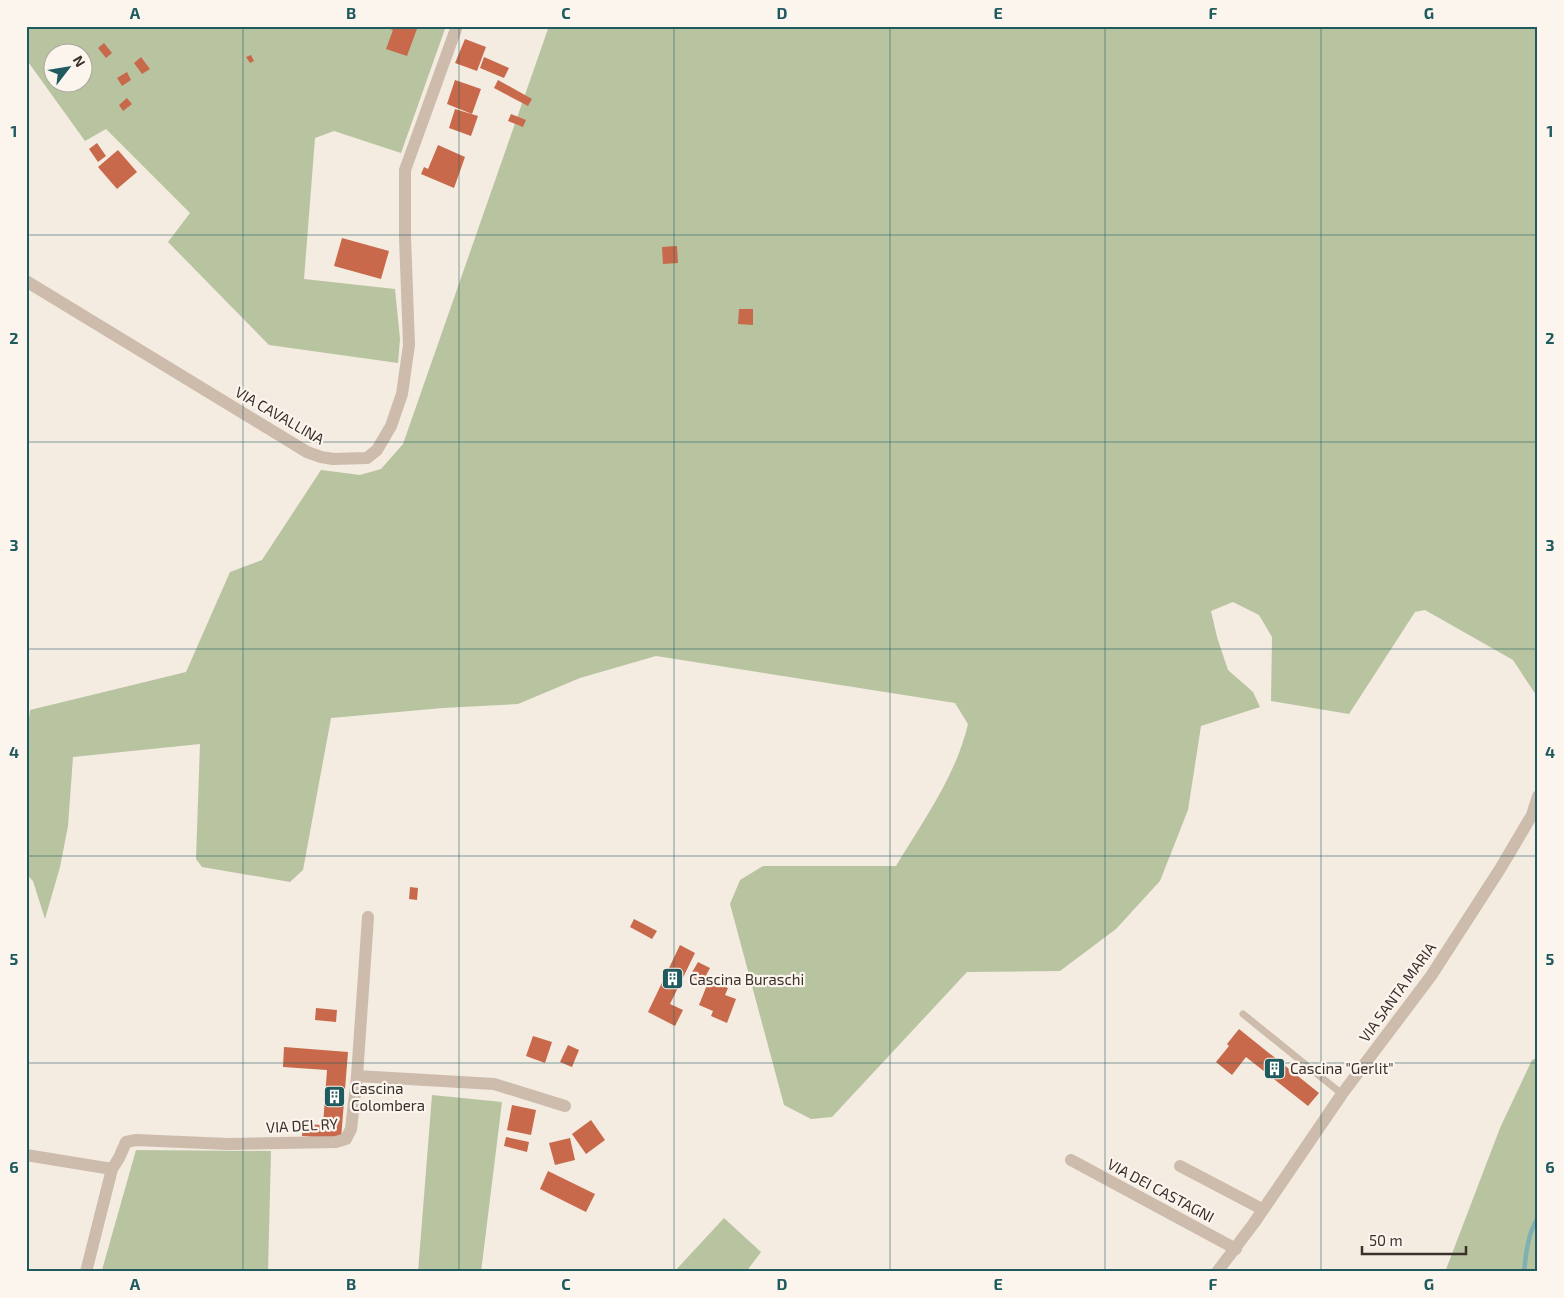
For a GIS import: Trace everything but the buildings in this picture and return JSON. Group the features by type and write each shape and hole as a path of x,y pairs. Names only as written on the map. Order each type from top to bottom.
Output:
{"street":[{"name":"VIA CAVALLINA","path":"26,280 307,452 333,459 368,458 377,450 391,426 402,394 409,346 405,237 405,170 457,26"},
{"name":"VIA SANTA MARIA","path":"1218,1272 1236,1249 1342,1094 1431,976 1532,815 1538,796"},
{"name":"VIA DEL RY","path":"112,1169 120,1158 126,1142 136,1140 228,1144 336,1142 346,1139 351,1129 357,1076 368,917"},
{"path":"357,1076 494,1084 565,1106"},
{"path":"26,1155 112,1169 86,1272"},
{"name":"VIA DEI CASTAGNI","path":"1071,1160 1236,1249"},
{"name":"VIA DEI CASTAGNI","path":"1180,1166 1262,1209"}],"lane":[{"path":"1243,1014 1342,1094"}],"green space":[{"path":"26,26 446,26 401,153 334,131 315,138 304,279 395,289 400,339 398,363 269,345 168,242 190,213 106,129 85,141 50,92 92,92 92,42 42,42 42,81 26,59"},
{"path":"549,26 1538,26 1538,698 1513,660 1425,610 1415,612 1349,714 1271,701 1272,637 1259,615 1233,602 1211,611 1228,670 1253,692 1260,707 1201,726 1188,810 1160,881 1116,929 1060,971 967,972 832,1117 811,1119 784,1105 730,904 740,880 763,866 896,866 938,798 963,743 968,724 955,703 656,656 580,678 518,704 443,708 331,718 303,870 290,882 202,867 196,859 200,744 73,757 68,826 60,867 45,919 33,881 26,874 26,744 30,710 186,672 230,572 262,560 321,470 360,475 381,469 403,444"},
{"path":"1538,1057 1538,1272 1445,1272 1500,1128 1532,1060"},
{"path":"432,1095 502,1102 481,1272 418,1272"},
{"path":"136,1150 271,1151 268,1272 107,1272 102,1270"},
{"path":"724,1218 761,1252 746,1272 674,1272"}],"waterway":[{"path":"1524,1272 1530,1236 1538,1218"}],"place":[{"name":"Cascina Buraschi","path":"673,979"},
{"name":"Cascina \"Gerlit\"","path":"1274,1068"},
{"name":"Cascina Colombera","path":"335,1097"}]}
